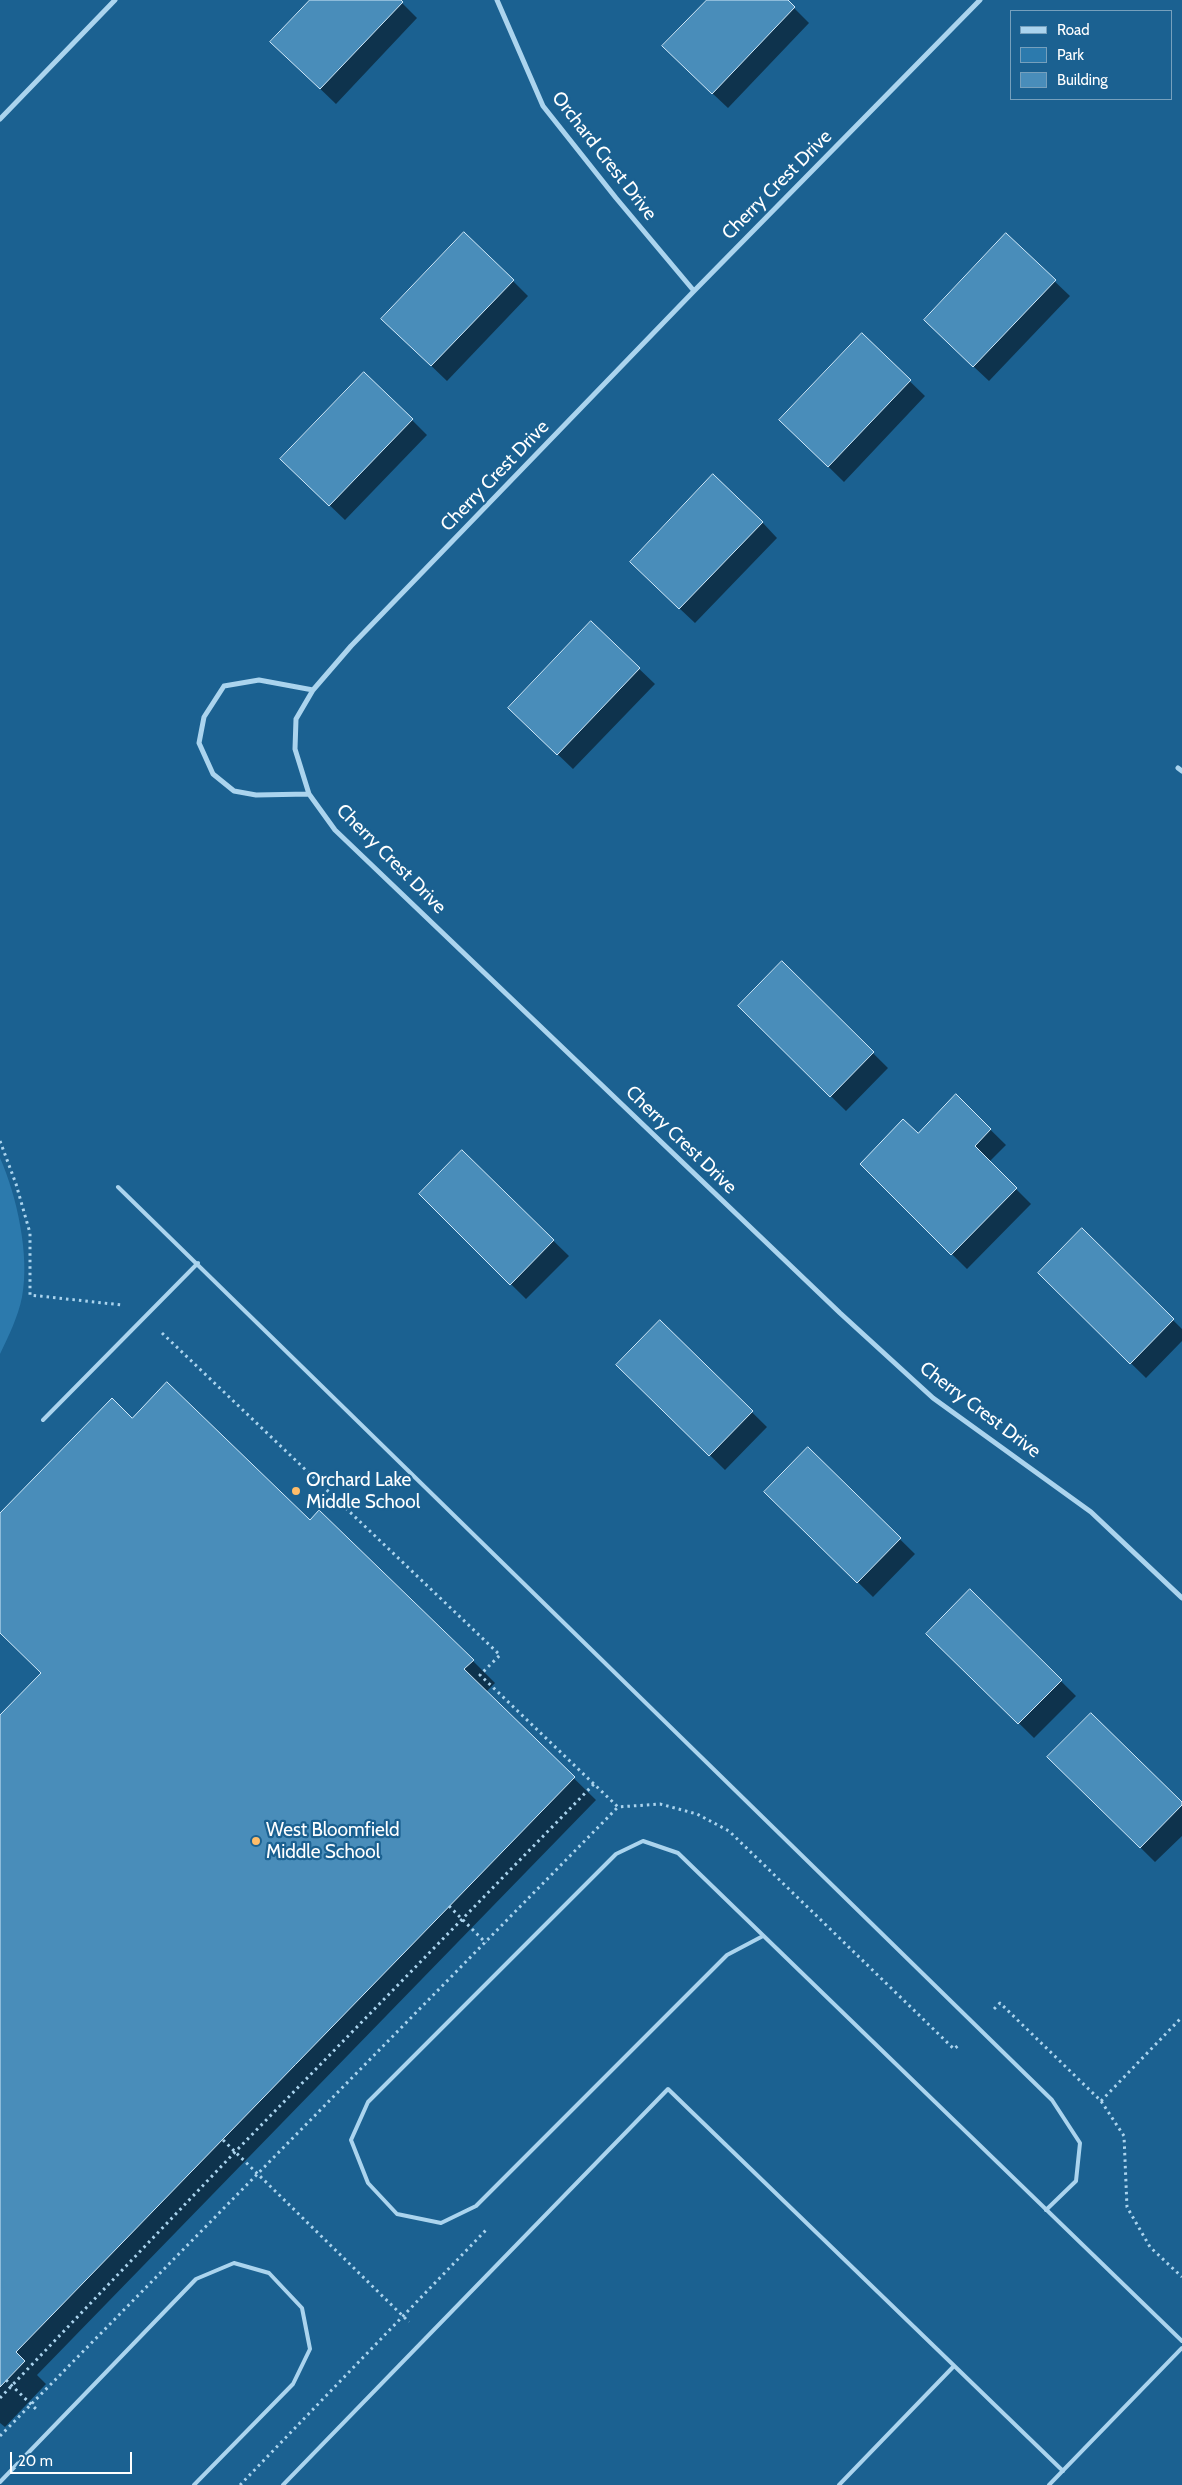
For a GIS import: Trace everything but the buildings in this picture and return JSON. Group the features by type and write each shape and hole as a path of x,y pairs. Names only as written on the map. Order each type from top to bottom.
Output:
{"street":[{"path":"0,119 115,0"},
{"name":"Orchard Crest Drive","path":"497,0 543,106 616,198 694,291"},
{"name":"Cherry Crest Drive","path":"980,0 694,291 351,646 313,690 296,719 295,750 309,794 335,830 840,1314 933,1398 1092,1512 1182,1598"},
{"path":"309,794 256,795 234,791 213,774 199,742 204,717 224,686 259,680 313,690"}],"lane":[{"path":"118,1187 198,1263 1052,2100 1080,2143 1076,2181 1046,2210"},
{"path":"43,1420 198,1263"},
{"path":"763,1936 727,1955 476,2206 441,2223 397,2214 368,2183 351,2140 368,2102 616,1854 643,1841 678,1853 1182,2341"},
{"path":"282,2485 668,2088 1063,2471"},
{"path":"0,2482 196,2279 234,2263 269,2273 302,2308 310,2349 293,2384 194,2485"},
{"path":"1049,2485 1182,2348"},
{"path":"839,2485 954,2366"}],"path":[{"path":"0,1141 16,1184 30,1234 30,1295 120,1304 144,1319 173,1342 500,1655 480,1674 618,1806"},
{"path":"0,2398 235,2152 594,1784"},
{"path":"0,2436 618,1806 660,1804 697,1814 729,1831 954,2050 1000,2003 1101,2101 1124,2136 1127,2207 1150,2247 1182,2277"},
{"path":"449,1906 507,1963"},
{"path":"1101,2101 1182,2017"},
{"path":"222,2140 425,2338"},
{"path":"240,2485 492,2224"},
{"path":"6,2380 54,2426"}],"green space":[{"path":"0,1158 17,1208 23,1245 24,1281 22,1297 13,1326 0,1354"}],"place":[{"name":"Orchard Lake Middle School","path":"296,1491"},
{"name":"West Bloomfield Middle School","path":"256,1841"}]}
